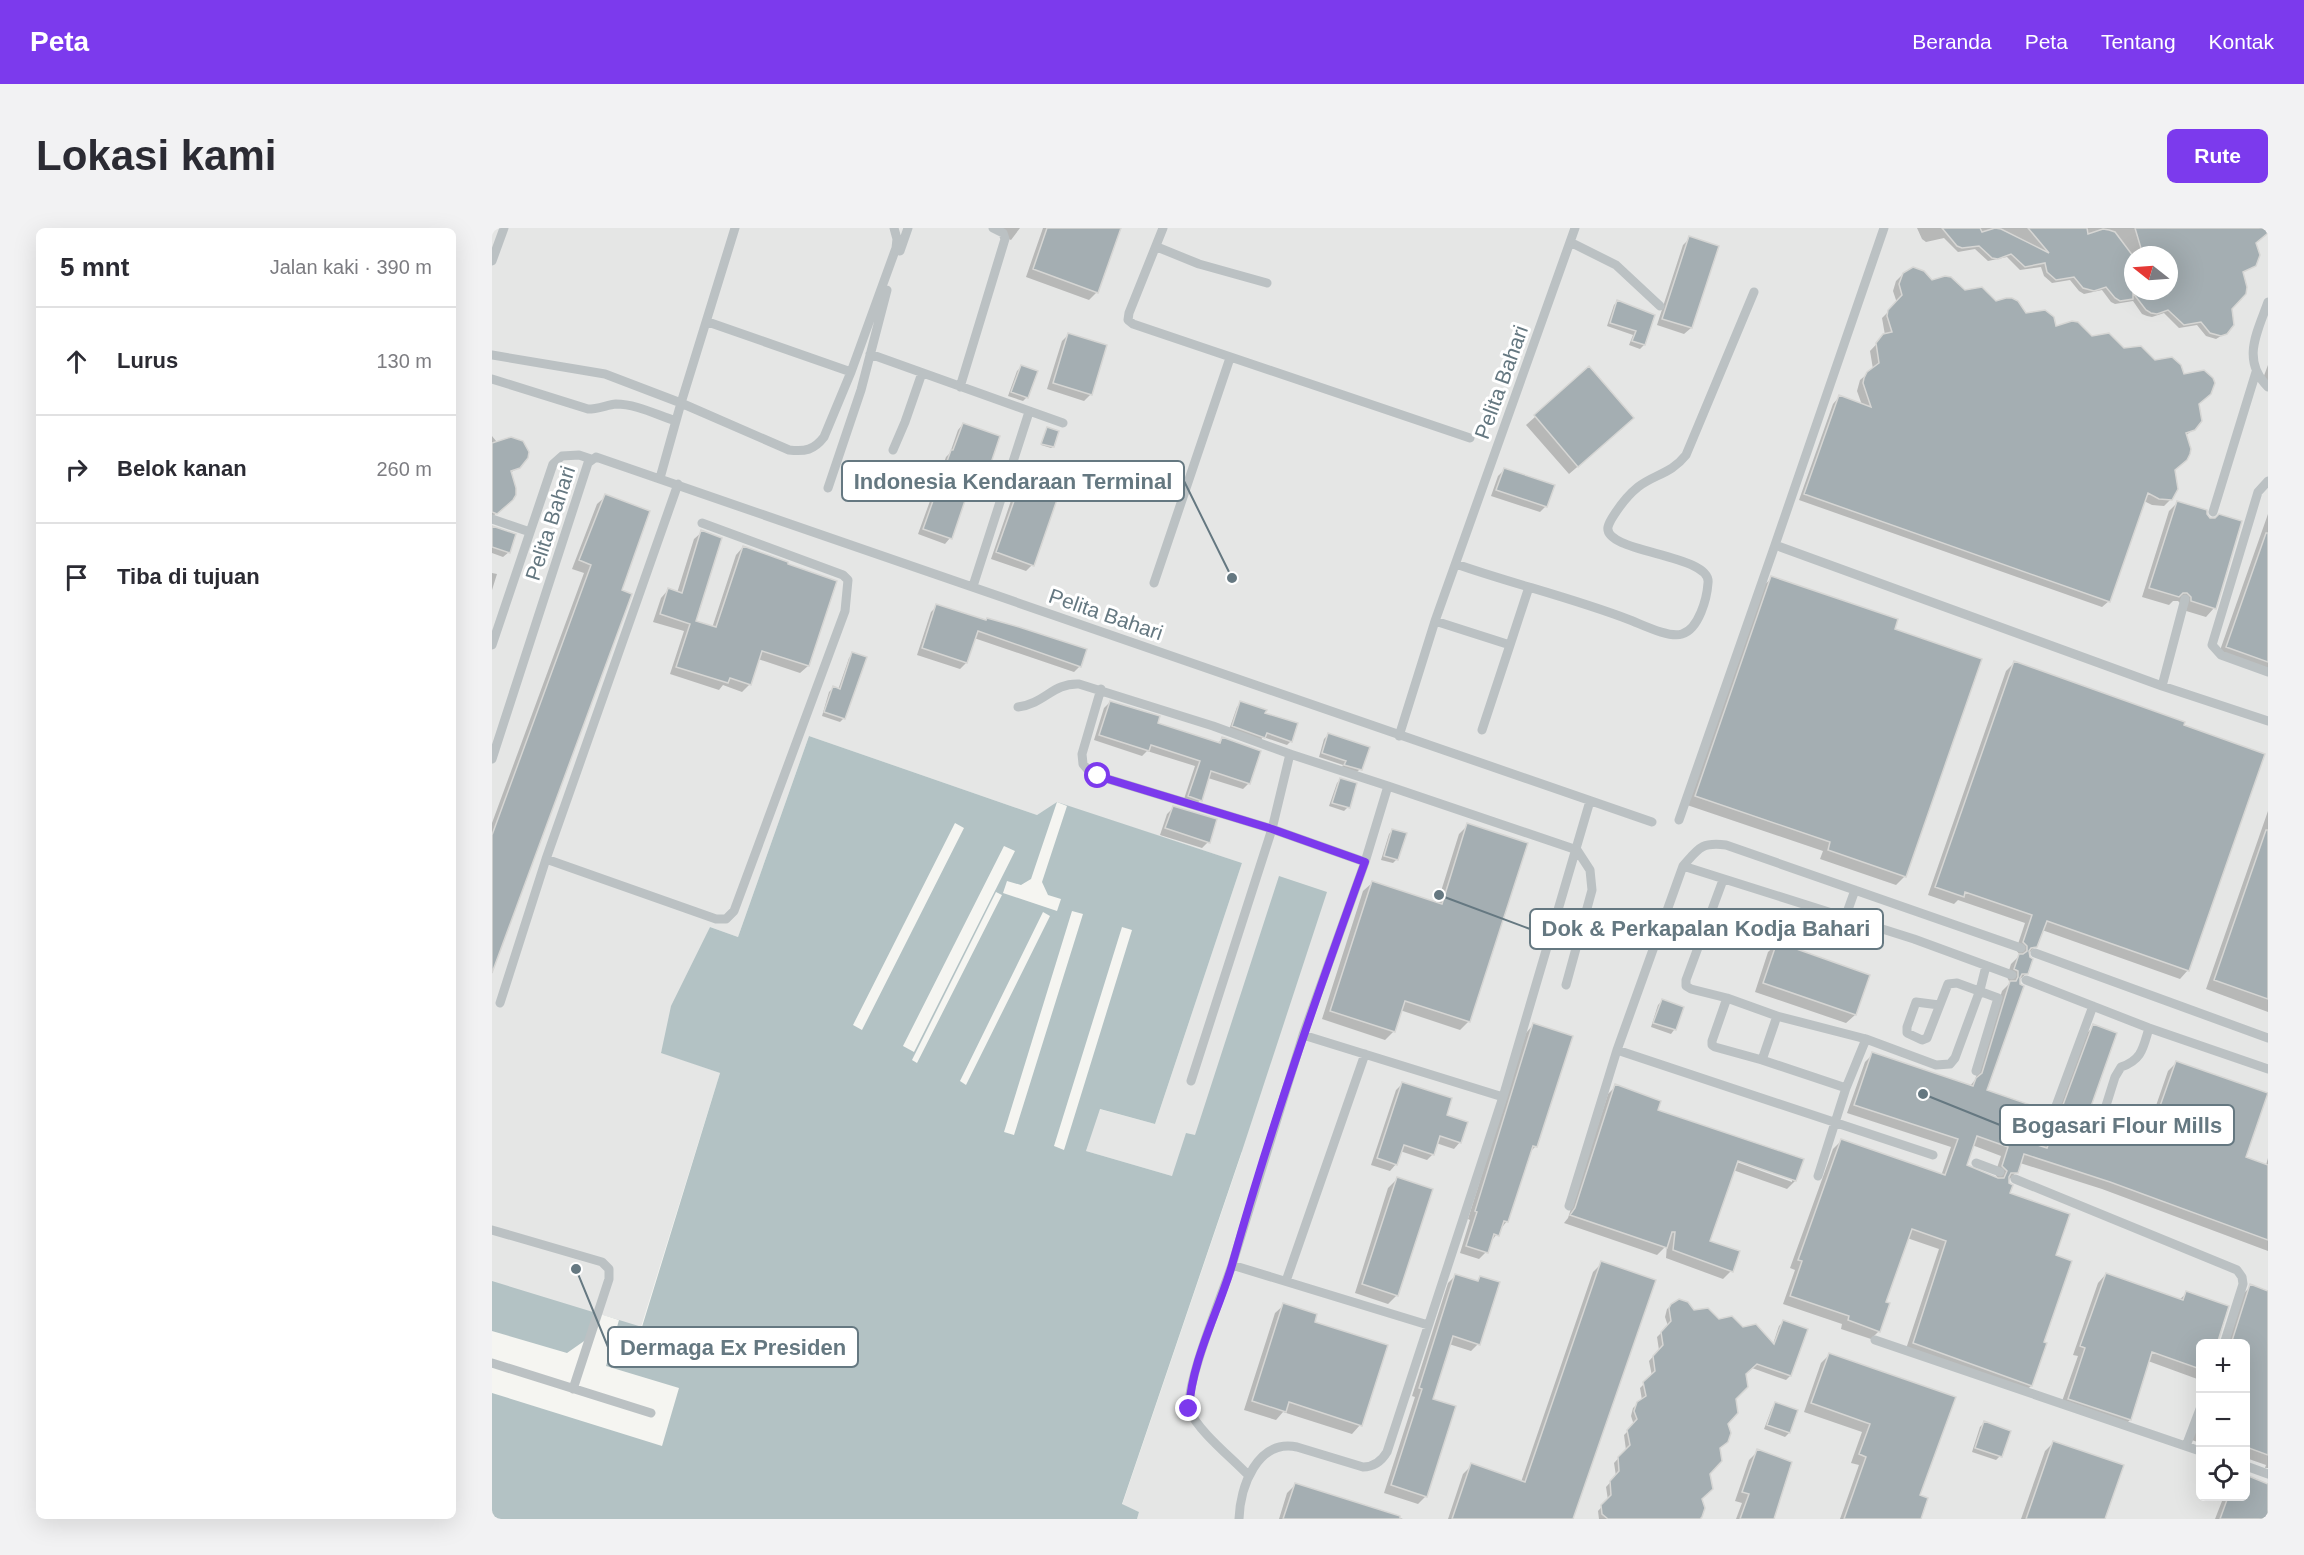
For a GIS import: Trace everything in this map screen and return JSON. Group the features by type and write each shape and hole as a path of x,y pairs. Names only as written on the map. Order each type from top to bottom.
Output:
{"lane":[{"path":"492,261 504,228"},
{"path":"660,478 735,228"},
{"path":"492,355 556,368 599,373 681,403 789,450 801,452 810,450 818,445 824,436 851,372 896,248 897,239 894,228"},
{"path":"828,488 861,390 885,296 908,228"},
{"path":"960,387 1005,239 1003,233 993,228"},
{"path":"1163,228 1132,305 1128,320 1133,324 1470,438"},
{"name":"Pelita Bahari","path":"492,759 588,463 596,457 973,586 1398,736 1435,621 1575,228"},
{"path":"1679,820 1884,228"},
{"path":"1570,242 1616,265 1660,306"},
{"path":"1157,247 1199,264 1267,283"},
{"path":"1456,564 1623,617 1658,631 1679,635 1689,630 1695,623 1704,602 1709,580 1707,575 1699,568 1617,541 1608,533 1608,527 1622,503 1639,486 1677,467 1686,455 1754,292"},
{"path":"2268,302 2253,342 2256,372 2268,387"},
{"path":"708,322 851,372"},
{"path":"870,354 1063,423"},
{"path":"1154,583 1230,358"},
{"path":"2213,512 2256,372"},
{"path":"893,450 906,423 922,373"},
{"path":"492,380 588,409 613,404 628,405 676,421"},
{"path":"973,586 1029,412"},
{"path":"492,645 553,464 562,456 579,455 591,459"},
{"path":"2268,481 2258,492 2212,645 2221,655 2268,672"},
{"path":"500,1003 546,859 678,484"},
{"path":"492,519 530,532"},
{"path":"546,859 716,919 726,919 734,911 845,611 848,580 843,575 702,524"},
{"path":"1774,545 2162,686 2268,722"},
{"path":"1482,730 1529,587"},
{"path":"2162,686 2185,599"},
{"path":"1435,621 1510,645"},
{"path":"1018,707 1039,702 1060,686 1067,684 1101,690 1577,850 1590,870 1592,890 1566,985"},
{"path":"1101,690 1082,754 1083,764 1089,771 1123,784 1272,829 1365,862"},
{"path":"1398,736 1652,822"},
{"path":"1191,1082 1272,829 1290,754"},
{"path":"1249,1476 1198,1423 1189,1409 1190,1386 1232,1265 1303,1035 1365,862 1388,786"},
{"path":"1239,1519 1240,1501 1249,1476 1264,1455 1275,1447 1287,1445 1362,1467 1370,1467 1382,1460 1397,1423 1503,1097 1590,801"},
{"path":"1569,1206 1617,1050 1683,866 1701,847 1709,843 1726,845 2021,948"},
{"path":"1683,866 1914,939 2012,975"},
{"path":"1723,880 1686,980 1686,986 1777,1016 1866,1039 1936,1065 1950,1064 1955,1058 1980,990 1986,966"},
{"path":"1845,918 1855,890"},
{"path":"2035,953 2268,1038"},
{"path":"2026,980 2150,1028 2268,1069"},
{"path":"1939,1005 1948,984 1957,983 1995,996 1998,1001 1976,1071"},
{"path":"1727,999 1712,1045 1846,1088"},
{"path":"2056,1106 2093,1006"},
{"path":"1762,1060 1777,1016"},
{"path":"2099,1128 2115,1077 2121,1067 2133,1063 2140,1055 2150,1028"},
{"path":"1303,1035 1503,1097"},
{"path":"1818,1176 1846,1088 1866,1039"},
{"path":"1617,1050 1933,1155"},
{"path":"1286,1281 1365,1054"},
{"path":"1976,1163 2000,1172"},
{"path":"2015,1179 2237,1270 2242,1277 2243,1284 2226,1339"},
{"path":"492,1230 602,1262 609,1269 609,1279 573,1389"},
{"path":"1232,1265 1428,1325"},
{"path":"1875,1340 2196,1450"},
{"path":"492,1363 651,1413"},
{"path":"2186,1446 2196,1420"},
{"path":"2250,1467 2268,1474"}],"shaded area":[{"path":"492,228 2268,228 2268,1519 1137,1519 1139,1512 1122,1505 1242,1152 1172,1176 1086,1151 1099,1109 1155,1124 1242,863 1057,803 1037,815 809,736 738,937 710,927 661,1052 720,1073 641,1327 492,1393"},
{"path":"809,736 1037,815 1057,802 1242,863 1155,1124 1100,1109 1086,1151 1172,1176 1186,1133 1195,1135 1279,876 1327,892 1122,1504 1139,1512 1137,1519 492,1519 492,1281 642,1327 720,1073 661,1053 671,1006 710,927 738,937"}],"pier":[{"path":"1057,802 1067,806 1042,882 1048,895 1061,899 1057,911 1003,893 1007,881 1021,885 1031,879"},
{"path":"955,823 964,828 862,1030 853,1025"},
{"path":"1004,846 1015,851 914,1052 903,1046"},
{"path":"996,892 1002,895 917,1063 912,1060"},
{"path":"1072,911 1083,914 1014,1135 1004,1132"},
{"path":"1043,912 1050,916 966,1085 960,1081"},
{"path":"1122,927 1132,930 1064,1150 1054,1146"},
{"path":"594,1312 619,1320 606,1366 679,1388 662,1446 492,1393 492,1331 567,1353 587,1339"}],"building":[{"path":"1047,228 1121,228 1098,293 1033,269"},
{"path":"1942,228 1980,228 1982,232 1995,228 2001,229 2049,253 2028,228 2087,228 2088,234 2103,229 2109,230 2115,232 2126,246 2124,300 2126,300 2120,301 2115,298 2106,287 2094,291 2083,288 2074,277 2056,280 2047,272 2045,263 2025,267 2011,254 1998,259 1992,258 1979,246 1962,248 1957,246"},
{"path":"2135,228 2268,228 2268,233 2256,243 2260,255 2256,266 2243,272 2247,287 2246,294 2232,309 2234,325 2227,334 2221,336 2210,333 2201,322 2184,325 2168,310 2157,314 2146,310 2138,300 2178,300 2178,246 2140,246"},
{"path":"1689,236 1719,246 1692,328 1662,319"},
{"path":"1913,267 1924,271 1932,280 1945,276 1951,277 1965,290 1982,287 1996,301 2012,298 2018,301 2026,313 2045,310 2054,317 2056,326 2072,321 2078,322 2092,336 2109,333 2124,348 2141,346 2155,360 2172,357 2181,365 2184,374 2204,370 2213,378 2215,383 2211,394 2199,404 2202,421 2195,430 2186,433 2191,449 2187,460 2175,470 2178,489 2172,500 2159,499 2148,493 2110,602 1804,494 1839,395 1871,407 1863,383 1864,378 1867,372 1879,363 1876,343 1883,334 1892,332 1887,316 1888,310 1902,295 1899,284 1903,273"},
{"path":"1617,300 1655,315 1645,345 1632,341 1636,331 1610,323"},
{"path":"1068,333 1107,345 1092,395 1053,383"},
{"path":"1021,365 1038,371 1028,398 1011,392"},
{"path":"1589,366 1634,418 1578,467 1534,415"},
{"path":"963,423 1000,436 984,484 972,480 952,539 923,529"},
{"path":"1047,427 1059,431 1054,447 1041,444"},
{"path":"511,437 523,441 529,452 528,458 520,468 511,471 516,495 497,514 492,512 492,443"},
{"path":"1055,464 1068,468 1034,566 996,552 1020,484 1046,494"},
{"path":"1504,468 1555,485 1547,507 1496,490"},
{"path":"605,494 650,511 622,590 632,594 492,973 492,835 591,565 579,560"},
{"path":"2177,501 2207,510 2210,518 2215,518 2219,514 2242,521 2216,609 2191,601 2187,593 2179,597 2149,588"},
{"path":"492,526 516,534 510,553 492,547"},
{"path":"701,530 722,538 696,621 716,627 743,546 837,581 809,666 762,651 751,685 730,678 728,683 676,667 690,624 660,614 668,588 682,593"},
{"path":"2266,533 2268,533 2268,662 2226,647"},
{"path":"1771,576 1898,619 1895,629 1982,659 1906,877 1828,850 1830,842 1695,796"},
{"path":"936,604 1087,649 1081,667 978,631 967,663 922,648"},
{"path":"852,652 867,657 845,719 824,712 833,686 840,689"},
{"path":"2014,661 2185,722 2184,725 2265,754 2189,971 2047,921 2037,947 2029,951 2033,959 2028,974 2022,974 2020,978 2020,984 2024,986 1987,1090 2036,1107 2025,1141 2047,1148 2093,1024 2117,1033 2083,1129 2113,1140 2116,1132 2130,1137 2137,1116 2154,1123 2176,1061 2268,1093 2246,1157 2268,1165 2268,1240 2110,1182 2024,1154 2018,1173 2011,1173 2009,1177 2009,1183 2013,1185 2010,1193 2070,1214 2056,1255 2072,1261 2044,1342 2047,1343 2032,1386 1913,1343 1946,1241 1912,1229 1886,1302 1890,1303 1880,1332 1848,1320 1849,1316 1790,1296 1802,1261 1798,1260 1841,1139 1945,1175 1958,1139 1854,1105 1872,1052 1973,1086 1976,1078 1982,1073 2010,981 2016,981 2018,977 2018,971 2014,969 2019,954 2027,951 2027,946 2023,942 2032,915 1965,892 1964,897 1935,887","holes":["1977,1136 2008,1147 2002,1166 2007,1171 2004,1178 1998,1178 1967,1165"]},
{"path":"1110,701 1160,716 1158,723 1220,743 1222,737 1261,751 1250,784 1211,771 1202,801 1188,796 1200,761 1151,745 1149,751 1099,735"},
{"path":"1240,701 1267,710 1265,713 1298,723 1292,742 1267,733 1265,738 1232,726"},
{"path":"1328,733 1370,747 1362,770 1344,765 1346,761 1322,753"},
{"path":"1340,778 1357,783 1350,808 1332,803"},
{"path":"1173,806 1217,819 1210,843 1165,828"},
{"path":"1467,823 1528,843 1470,1022 1405,1001 1395,1032 1330,1011 1372,881 1442,904"},
{"path":"1392,829 1407,833 1398,860 1384,856"},
{"path":"2266,830 2268,830 2268,999 2214,980"},
{"path":"1777,942 1870,975 1856,1015 1763,983"},
{"path":"1662,999 1684,1007 1676,1030 1653,1023"},
{"path":"1533,1023 1573,1036 1537,1147 1533,1146 1508,1222 1504,1221 1499,1236 1494,1234 1488,1253 1466,1246"},
{"path":"1402,1082 1452,1098 1447,1115 1468,1122 1461,1143 1440,1136 1434,1155 1404,1145 1397,1165 1377,1158"},
{"path":"1615,1084 1661,1101 1658,1110 1804,1159 1796,1181 1738,1161 1710,1241 1740,1251 1733,1272 1673,1250 1675,1232 1672,1232 1667,1248 1570,1215 1575,1208"},
{"path":"1397,1177 1433,1189 1398,1296 1362,1284"},
{"path":"1601,1261 1656,1280 1573,1519 1452,1519 1471,1463 1525,1482"},
{"path":"2106,1273 2183,1300 2186,1291 2229,1306 2219,1339 2196,1339 2196,1368 2152,1352 2131,1420 2068,1399 2085,1348 2080,1346"},
{"path":"1455,1274 1478,1281 1480,1276 1500,1282 1480,1345 1453,1336 1433,1399 1456,1406 1427,1497 1391,1485 1422,1389 1419,1388"},
{"path":"2250,1284 2268,1291 2268,1455 2250,1448 2250,1339 2233,1339"},
{"path":"1679,1299 1688,1302 1694,1310 1708,1308 1719,1319 1732,1316 1743,1327 1756,1324 1774,1344 1783,1320 1808,1329 1791,1376 1757,1364 1746,1374 1748,1387 1736,1399 1738,1413 1728,1424 1731,1433 1728,1442 1720,1448 1722,1461 1710,1474 1713,1489 1702,1499 1705,1508 1700,1519 1608,1519 1602,1514 1601,1505 1611,1495 1610,1481 1619,1471 1618,1457 1630,1445 1627,1430 1637,1419 1634,1411 1637,1402 1646,1396 1643,1382 1655,1371 1653,1356 1663,1345 1661,1332 1671,1321 1669,1308"},
{"path":"1283,1303 1317,1314 1315,1322 1388,1345 1362,1426 1289,1402 1286,1412 1252,1401"},
{"path":"1829,1353 1956,1397 1920,1495 1928,1498 1921,1519 1844,1519 1866,1457 1859,1454 1870,1424 1811,1403"},
{"path":"1775,1402 1798,1410 1790,1433 1767,1425"},
{"path":"1984,1421 2011,1431 2002,1457 1975,1448"},
{"path":"2053,1441 2124,1465 2105,1519 2026,1519"},
{"path":"1757,1449 1792,1462 1774,1519 1740,1519 1749,1494 1742,1492"},
{"path":"2250,1477 2268,1484 2268,1519 2220,1519 2227,1501 2250,1501"},
{"path":"1295,1483 1400,1516 1400,1519 1283,1519"}],"place":[{"name":"Indonesia Kendaraan Terminal","path":"1232,578"},
{"name":"Dok & Perkapalan Kodja Bahari","path":"1439,895"},
{"name":"Bogasari Flour Mills","path":"1923,1094"},
{"name":"Dermaga Ex Presiden","path":"576,1269"}],"route":[{"path":"1098,776 1272,829 1365,862 1303,1035 1232,1265 1190,1386 1189,1409"}]}
